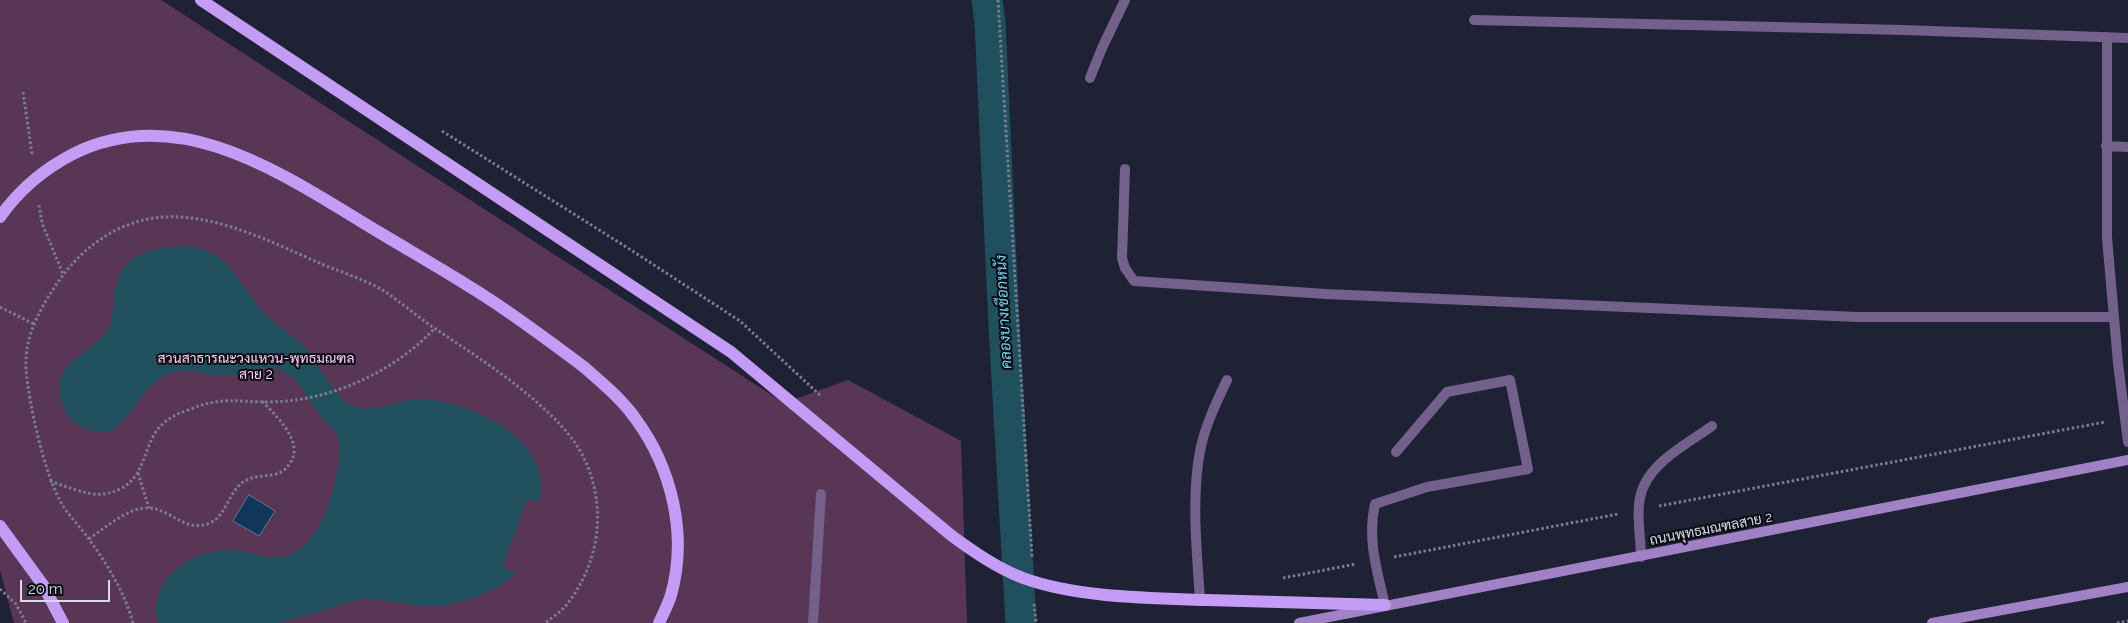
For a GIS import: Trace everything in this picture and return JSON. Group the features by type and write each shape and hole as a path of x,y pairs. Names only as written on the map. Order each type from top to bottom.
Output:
{"main road":[{"path":"200,0 731,352 777,388 923,513 988,561 1023,578 1068,590 1157,599 1385,605"},
{"path":"0,217 10,202 34,179 58,162 93,146 117,138 152,135 185,139 215,146 248,158 285,176 485,296 584,367 612,391 636,418 656,454 670,489 678,526 678,558 671,596 659,623"},
{"name":"ถนนพุทธมณฑลสาย 2","path":"1299,623 2128,460"},
{"path":"0,526 43,585 63,623"},
{"path":"1932,623 2128,587"}],"street":[{"path":"1090,78 1125,0"},
{"path":"1474,20 1904,30 2128,38"},
{"path":"2107,37 2107,238 2128,442"},
{"path":"2106,146 2128,147"},
{"path":"1125,170 1122,258 1125,268 1134,281 1355,296 1857,317 2114,317"},
{"path":"1200,600 1195,488 1200,449 1210,415 1227,380"},
{"path":"1385,605 1373,554 1371,522 1375,504 1427,488 1528,469 1510,380 1447,392 1396,452"},
{"path":"1641,556 1640,498 1649,475 1667,459 1712,426"},
{"path":"812,623 821,494"}],"path":[{"path":"998,0 1032,564"},
{"path":"133,623 110,571 64,507 50,481 33,411 26,367 31,332 42,305 66,270 96,242 122,227 146,220 190,217 225,225 382,290 462,346 546,409 568,433 584,457 594,488 599,520 596,548 584,576 567,605 545,623"},
{"path":"0,307 34,324"},
{"path":"50,481 95,494 110,494 127,486 138,473 155,434 170,417 206,402 301,399 343,388 391,365 418,347 435,328"},
{"path":"88,539 135,510 149,508 186,524 198,525 211,522 221,515 235,489 243,482 254,476 276,474 286,469 293,459 293,444 287,430 262,401"},
{"path":"138,473 149,508"},
{"path":"0,589 16,604 26,623"},
{"path":"1034,603 1036,623"},
{"path":"2117,623 2128,621"}],"green space":[{"name":"สวนสาธารณะวงแหวน-พุทธมณฑล สาย 2","path":"0,0 161,0 784,403 848,380 961,441 967,623 14,623 0,570"}],"water":[{"path":"174,246 188,246 216,255 225,263 265,314 308,351 334,389 346,402 360,408 376,408 416,399 449,403 486,417 503,426 518,438 529,451 537,465 541,488 540,502 527,499 503,566 516,574 481,595 469,600 442,606 361,599 280,623 158,623 157,607 160,593 166,580 188,561 217,551 232,550 274,558 282,557 289,555 306,544 319,526 328,506 340,453 339,439 336,433 321,417 297,382 284,372 270,368 223,376 187,371 173,372 154,383 127,417 118,426 108,431 95,432 73,422 68,416 59,389 61,378 73,361 99,341 106,332 110,324 117,283 122,271 129,262 149,251"}],"building":[{"path":"249,495 275,511 259,536 233,521"}],"waterway":[{"name":"คลองบางเชือกหนัง","path":"987,0 990,22 1004,326 1021,623"}]}
